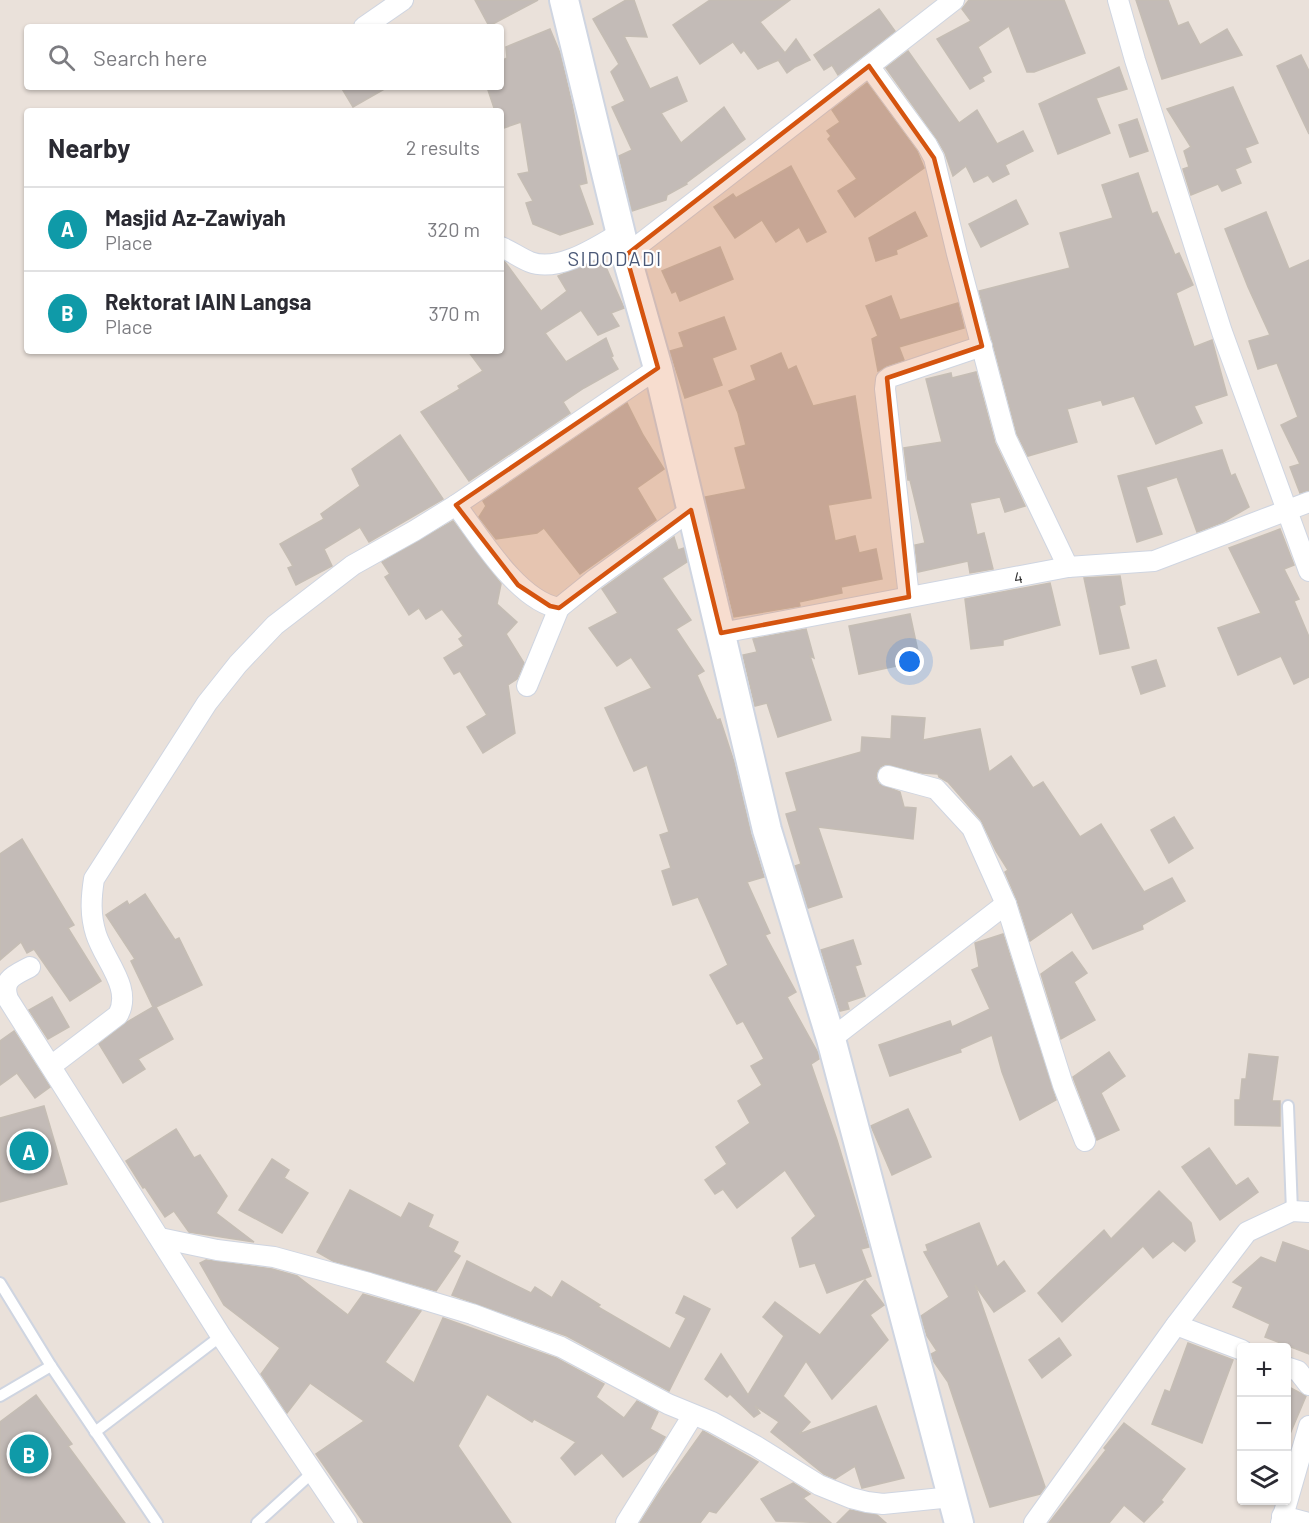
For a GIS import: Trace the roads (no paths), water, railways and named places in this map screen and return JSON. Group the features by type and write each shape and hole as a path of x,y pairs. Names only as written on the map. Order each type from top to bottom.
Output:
{"street":[{"path":"368,24 403,0"},
{"path":"160,1238 217,1251 274,1257 472,1314 561,1347 668,1404 756,1446 819,1485 851,1498 883,1504 956,1510 831,1039 768,830 658,368 624,243 564,0"},
{"path":"504,248 532,263 544,264 624,243 869,66 954,0"},
{"path":"1118,0 1222,332 1309,571"},
{"path":"869,66 934,158 1006,438 1068,567"},
{"path":"909,597 885,389 886,380 982,346"},
{"path":"51,1066 118,1015 123,1006 124,997 96,933 90,905 94,879 207,703 238,664 274,625 354,565 456,505 658,368"},
{"name":"4","path":"721,633 1068,567 1154,561 1288,512 1309,502"},
{"path":"456,505 518,585 540,602 560,608"},
{"path":"527,686 560,608 595,579 692,510"},
{"path":"888,776 936,789 972,828 1006,904 1063,1085 1085,1141"},
{"path":"831,1039 1006,904"},
{"path":"30,967 8,982 5,991 14,1008 221,1336 347,1523"},
{"path":"1034,1523 1176,1325 1247,1232 1301,1211"},
{"path":"1176,1325 1237,1348"},
{"path":"1291,1368 1298,1371 1309,1385"},
{"path":"626,1523 693,1415"},
{"path":"1309,1426 1281,1520 1309,1523"}],"lane":[{"path":"1288,1106 1301,1211"},
{"path":"0,1283 51,1366 157,1523"},
{"path":"95,1432 221,1336"},
{"path":"0,1396 51,1366"},
{"path":"256,1523 313,1472"}],"place":[{"name":"Masjid Az-Zawiyah","path":"29,1151"},
{"name":"Rektorat IAIN Langsa","path":"29,1454"}],"district":[{"name":"SIDODADI","path":"615,258"}]}
